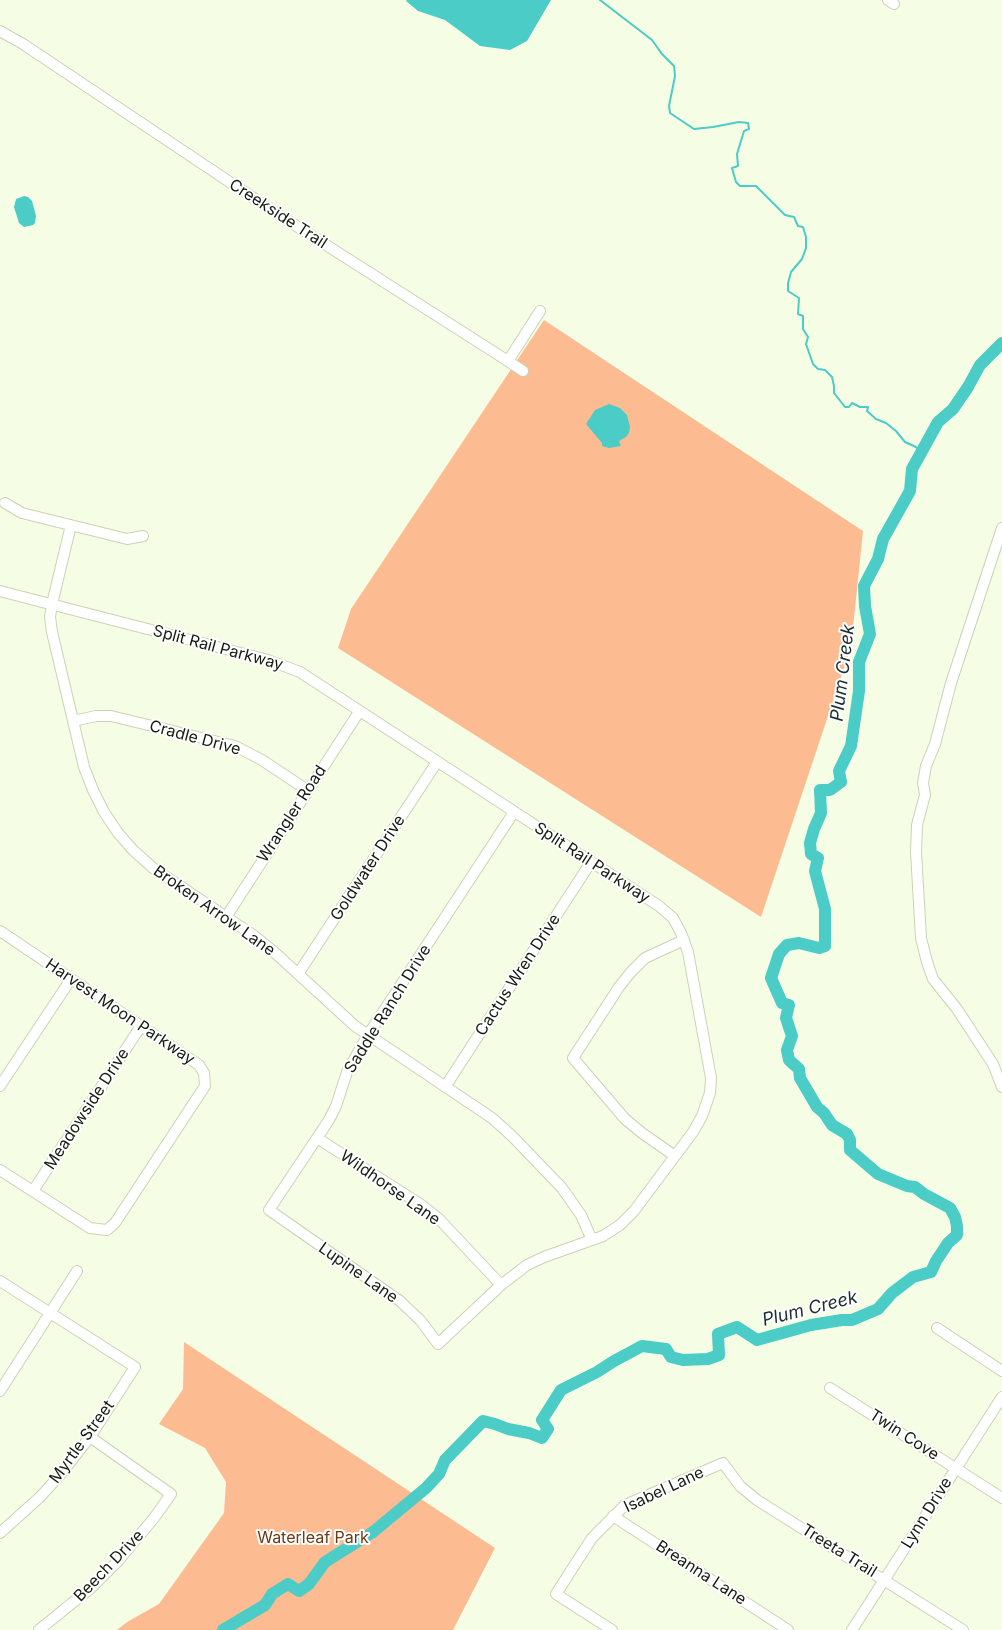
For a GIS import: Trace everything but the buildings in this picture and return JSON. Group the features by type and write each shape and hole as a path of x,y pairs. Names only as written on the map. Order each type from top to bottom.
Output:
{"street":[{"name":"Creekside Trail","path":"1,33 29,49 276,213 523,371"},
{"path":"508,361 540,311"},
{"path":"5,503 22,513 126,539 143,536"},
{"name":"Broken Arrow Lane","path":"71,525 52,604 50,617 52,632 84,767 104,812 118,833 152,868 253,935 368,1036 492,1118 562,1188 580,1216 592,1240"},
{"path":"1002,528 952,683 935,744 926,766 923,783 925,795 917,825 916,852 921,938 933,979 994,1064 1002,1087"},
{"name":"Split Rail Parkway","path":"0,591 286,666 315,682 659,906 673,918 688,952 711,1078 710,1094 702,1116 634,1211 620,1225 603,1236 544,1257 528,1265 501,1285 438,1344"},
{"name":"Wrangler Road","path":"226,917 359,712"},
{"name":"Cradle Drive","path":"73,721 96,716 111,716 235,746 262,760 307,790"},
{"name":"Goldwater Drive","path":"298,974 437,762"},
{"name":"Saddle Ranch Drive","path":"269,1210 318,1138 336,1106 347,1072 368,1036 514,812"},
{"name":"Cactus Wren Drive","path":"445,1087 591,862"},
{"name":"Harvest Moon Parkway","path":"0,931 199,1065 204,1072 204,1086 115,1223 106,1230 90,1228 0,1170"},
{"path":"675,1156 625,1120 572,1058 619,986 631,972 645,958 684,940"},
{"path":"0,1086 71,979"},
{"name":"Meadowside Drive","path":"33,1192 141,1026"},
{"name":"Wildhorse Lane","path":"318,1138 420,1204 439,1219 501,1285"},
{"name":"Lupine Lane","path":"269,1210 400,1301 421,1321 438,1344"},
{"path":"0,1391 77,1271"},
{"path":"0,1281 50,1313"},
{"name":"Myrtle Street","path":"0,1533 40,1497 60,1475 90,1437 134,1367 50,1313"},
{"path":"937,1328 1002,1371"},
{"name":"Twin Cove","path":"830,1388 1002,1498"},
{"name":"Lynn Drive","path":"852,1630 886,1580 955,1468 1002,1397"},
{"name":"Beech Drive","path":"39,1630 92,1587 118,1561 137,1540 171,1494 90,1437"},
{"name":"Isabel Lane","path":"612,1630 556,1594 592,1538 625,1505 723,1463"},
{"name":"Treeta Trail","path":"723,1463 740,1486 757,1500 963,1630"},
{"name":"Breanna Lane","path":"613,1516 788,1630"}],"green space":[{"path":"544,320 863,531 851,647 761,917 338,648 351,609"},
{"name":"Waterleaf Park","path":"184,1342 495,1548 453,1630 117,1630 127,1622 159,1604 224,1513 226,1482 205,1448 159,1424 183,1389"}],"water":[{"path":"407,0 551,0 527,41 510,50 480,46 445,20 418,11"},
{"path":"24,196 32,201 36,216 33,225 24,227 19,223 14,207 16,199"},
{"path":"609,404 620,408 627,415 630,427 626,437 619,441 621,446 609,448 602,446 602,443 586,424 595,410"}],"waterway":[{"path":"600,0 652,40 674,66 675,76 669,106 670,113 694,129 739,122 748,123 749,129 744,131 737,154 738,166 732,168 736,182 740,186 756,186 785,215 794,217 798,226 803,227 806,237 806,248 802,259 791,272 788,291 799,298 798,314 803,316 803,329 808,337 806,344 813,364 818,369 825,370 832,377 834,393 845,407 849,407 852,403 860,407 868,407 867,411 896,431 905,442 916,447 921,455"},
{"name":"Plum Creek","path":"223,1630 265,1605 272,1594 288,1584 299,1591 309,1584 325,1562 373,1532 426,1488 439,1474 445,1460 483,1421 542,1438 548,1429 542,1420 561,1390 642,1346 666,1349 671,1357 683,1360 708,1359 719,1355 718,1334 737,1327 757,1340 811,1325 852,1320 878,1309 892,1293 913,1277 931,1272 948,1243 957,1235 955,1217 950,1208 915,1187 907,1186 878,1174 850,1150 850,1140 847,1134 832,1125 824,1113 817,1107 800,1078 799,1069 789,1060 787,1050 792,1036 786,1018 789,1005 782,1003 771,978 779,954 787,945 799,943 819,948 825,946 825,909 815,871 818,858 811,854 810,843 821,813 820,790 830,790 841,782 839,771 851,746 859,691 859,662 870,634 864,586 878,559 883,539 910,491 912,469 938,422 953,409 980,365 1002,343"}]}
